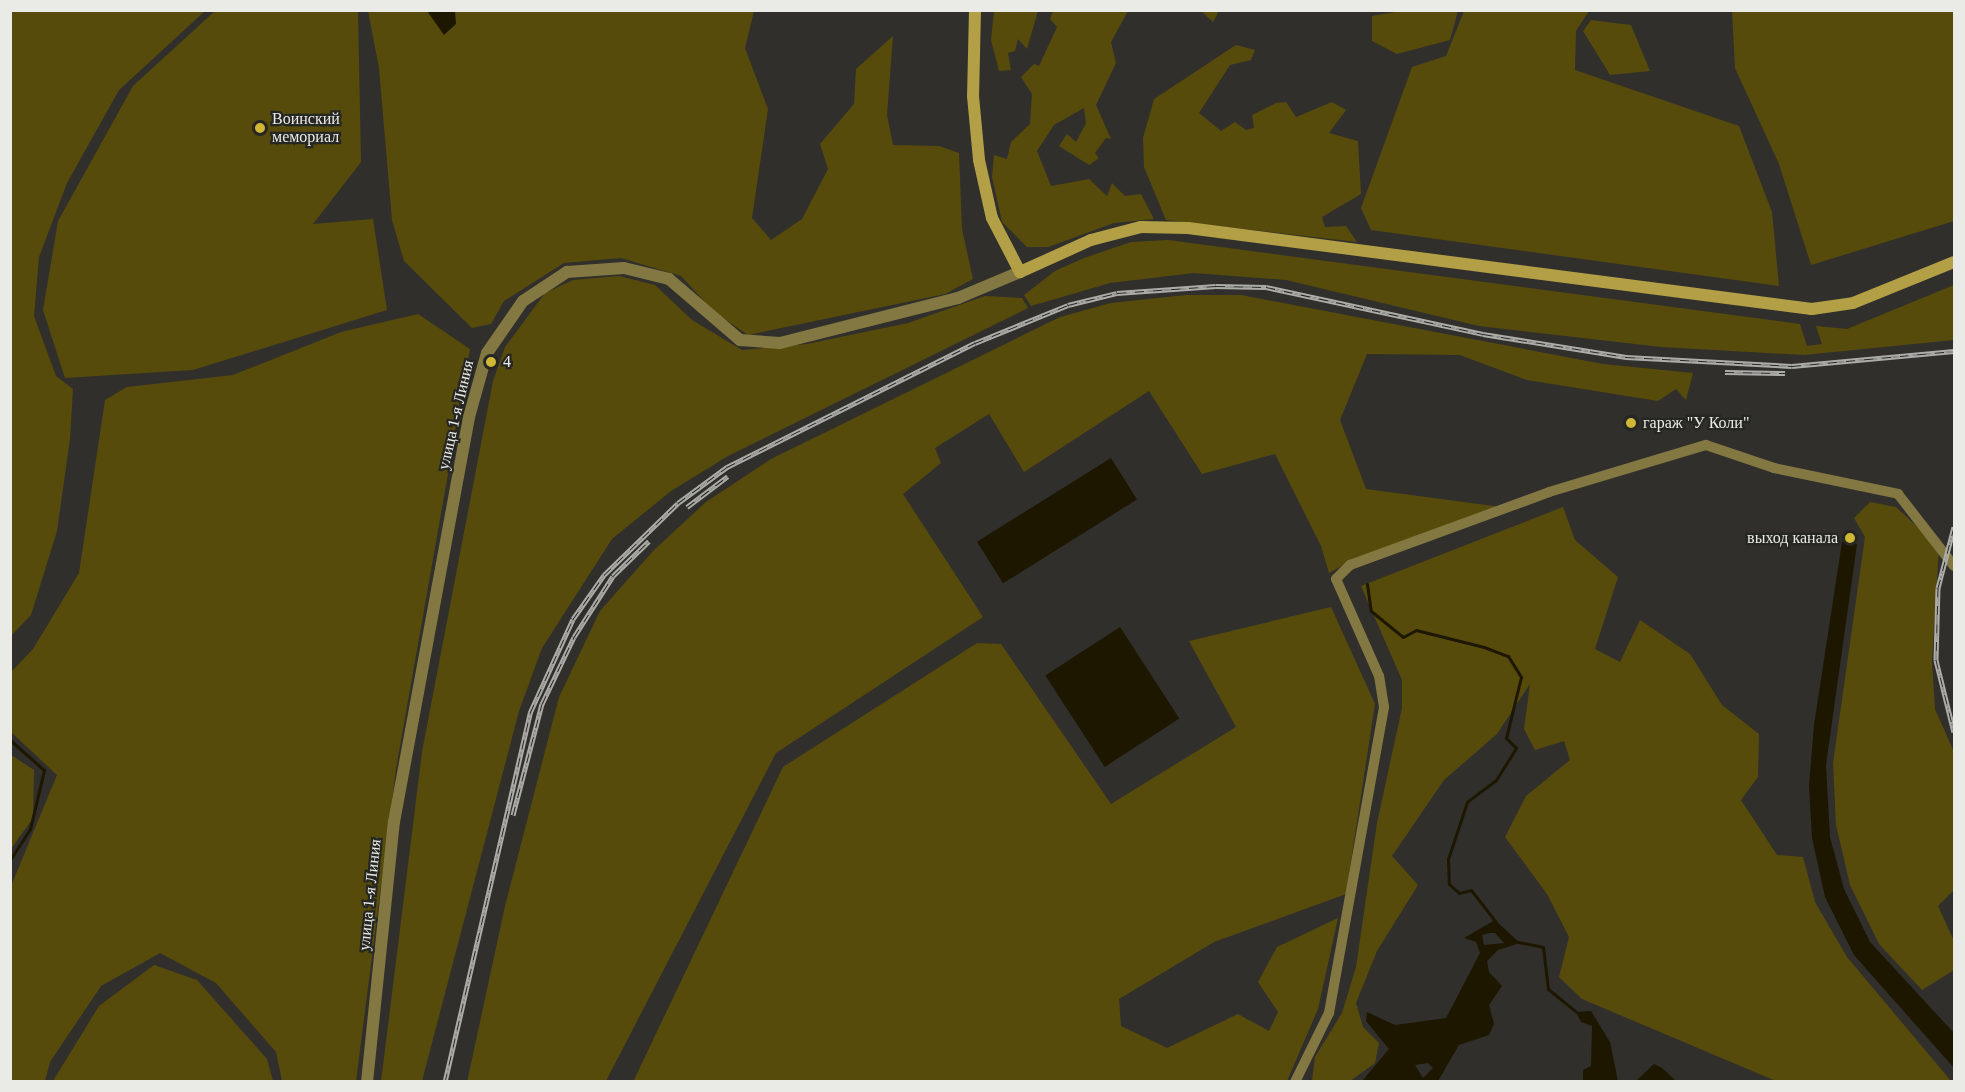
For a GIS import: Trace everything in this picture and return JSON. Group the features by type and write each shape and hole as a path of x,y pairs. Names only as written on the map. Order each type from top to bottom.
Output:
{"main road":[{"path":"975,10 973,96 979,160 992,218 1020,272 1111,235 1141,227 1188,228 1797,308 1852,303 1954,262"}],"street":[{"name":"улица 1-я Линия","path":"368,1082 394,822 469,417 487,353 523,301 567,272 624,268 669,279 740,339 780,343 958,298 1020,272"},
{"path":"1295,1082 1329,1013 1384,707 1379,676 1336,579 1350,565 1550,492 1706,445 1774,468 1898,494 1954,566"}],"shaded area":[{"path":"11,10 205,11 119,90 67,183 39,257 34,316 56,376 73,389 70,439 57,531 31,615 11,636"},
{"path":"1200,10 1219,10 1219,11 1213,22"},
{"path":"215,11 358,11 361,162 313,224 373,219 387,310 193,370 65,378 43,310 58,221 133,86"},
{"path":"368,11 754,11 745,48 768,109 752,218 771,240 802,219 828,169 820,144 854,104 856,69 893,36 887,115 893,145 939,146 959,153 962,229 973,279 945,294 748,335 714,312 681,276 621,258 564,263 504,301 491,324 472,328 404,261 392,220 379,68"},
{"path":"427,11 455,11 456,24 444,35"},
{"path":"994,11 1038,11 1027,49 1018,39 1015,51 1008,53 1011,70 999,71 991,40"},
{"path":"1053,11 1128,11 1111,42 1116,63 1096,105 1111,139 1106,138 1095,153 1099,158 1089,165 1059,146 1067,134 1076,142 1086,123 1084,108 1054,125 1037,151 1051,186 1089,179 1107,196 1112,183 1125,196 1141,194 1154,219 1114,223 1048,247 1027,247 1002,222 992,177 994,155 1007,159 1011,142 1030,124 1032,94 1021,77 1034,64 1039,66 1057,27 1050,19"},
{"path":"1401,11 1458,11 1450,40 1397,54 1372,41 1372,16"},
{"path":"1464,11 1589,11 1576,31 1575,70 1739,126 1772,212 1779,286 1371,230 1361,208 1412,67 1446,56"},
{"path":"1732,11 1954,11 1954,221 1811,265 1779,164 1735,68"},
{"path":"1591,20 1631,25 1650,71 1610,75 1583,31"},
{"path":"1236,45 1255,50 1251,60 1230,65 1199,113 1221,131 1235,122 1246,130 1254,128 1252,115 1276,103 1286,102 1296,117 1332,102 1346,110 1329,133 1358,141 1361,194 1322,217 1325,227 1346,226 1357,242 1166,220 1144,167 1143,138 1154,99"},
{"path":"1168,240 1800,324 1807,346 1822,344 1816,326 1847,329 1954,285 1954,340 1804,355 1661,347 1479,326 1286,280 1194,273 1110,283 1031,306 1024,295 1055,271 1084,258 1131,242"},
{"path":"619,276 655,285 692,320 742,350 807,344 908,323 985,296 1022,298 1028,308 728,456 671,491 612,539 542,648 519,711 422,1081 381,1082 422,752 493,381 505,347 545,293 573,280"},
{"path":"1186,295 1241,295 1603,364 1693,373 1686,400 1676,389 1658,401 1527,380 1460,355 1367,354 1340,420 1366,489 1501,507 1358,557 1329,573 1321,546 1275,454 1202,474 1149,391 1024,472 989,414 935,448 941,463 903,494 983,617 776,753 606,1081 467,1082 505,906 559,697 600,611 654,550 706,502 771,459 1060,317 1111,303"},
{"path":"418,314 470,349 396,769 356,1081 282,1081 276,1052 216,983 160,953 101,986 50,1062 45,1081 11,1082 11,886 57,775 11,732 11,672 33,649 79,573 105,400 127,387 233,375 341,332"},
{"path":"1111,458 1137,500 1003,583 977,542"},
{"path":"1870,502 1896,507 1939,547 1932,662 1935,709 1954,752 1954,890 1938,906 1954,941 1954,970 1922,990 1879,944 1850,885 1836,825 1833,763 1865,537 1854,518"},
{"path":"1563,507 1575,540 1618,577 1595,649 1620,662 1640,620 1690,654 1722,705 1759,734 1758,777 1741,800 1777,855 1803,857 1815,902 1847,957 1951,1081 1776,1081 1582,999 1559,977 1569,937 1547,894 1505,837 1526,796 1570,760 1564,741 1535,750 1524,729 1530,684 1497,734 1444,780 1392,856 1418,885 1377,951 1356,1003 1363,1027 1379,1043 1375,1063 1350,1081 1312,1081 1315,1057 1342,1013 1356,967 1377,823 1402,708 1402,680 1361,586"},
{"path":"1842,542 1857,544 1826,765 1830,837 1844,889 1870,942 1954,1033 1954,1068 1854,955 1825,897 1812,838 1809,786 1814,725"},
{"path":"1331,607 1375,704 1346,894 1214,942 1119,999 1121,1026 1167,1048 1238,1014 1269,1031 1278,1012 1258,982 1277,947 1338,918 1318,1009 1287,1081 633,1082 783,767 977,643 1001,644 1111,804 1236,727 1189,641"},
{"path":"1120,627 1179,718 1105,767 1045,675"},
{"path":"11,755 34,770 33,818 11,849"},
{"path":"1495,920 1520,943 1498,950 1487,961 1489,972 1502,986 1489,1005 1494,1024 1489,1035 1459,1045 1438,1081 1362,1081 1389,1049 1366,1021 1367,1012 1395,1025 1446,1018 1480,953 1476,942 1464,938","holes":["1495,933 1504,943 1484,945 1482,935","1428,1063 1433,1068 1423,1078 1415,1065"]},
{"path":"154,965 197,980 267,1059 273,1081 53,1081 99,1006"},
{"path":"1591,1011 1610,1042 1618,1081 1583,1081 1583,1070 1591,1066 1592,1026 1581,1022 1576,1012"},
{"path":"1654,1064 1662,1068 1676,1081 1636,1081"}],"waterway":[{"path":"1367,584 1371,611 1403,637 1416,630 1484,647 1508,656 1521,677 1506,738 1516,748 1496,780 1467,802 1448,859 1449,884 1459,893 1471,890 1496,922"},
{"path":"10,740 44,770 30,829 10,860"},
{"path":"1518,942 1543,947 1548,989 1576,1012"}],"railway":[{"path":"445,1082 530,713 573,619 604,575 678,503 727,467 975,343 1068,305 1117,293 1216,286 1266,287 1483,334 1626,357 1792,366 1954,351"},
{"path":"1725,372 1785,373"},
{"path":"687,507 728,476"},
{"path":"1954,527 1938,588 1936,660 1954,732"},
{"path":"513,815 542,704 574,637 613,576 649,541"}],"place":[{"name":"Воинский мемориал","path":"260,128"},
{"name":"4","path":"491,362"},
{"name":"гараж \"У Коли\"","path":"1631,423"},
{"name":"выход канала","path":"1850,538"}]}
